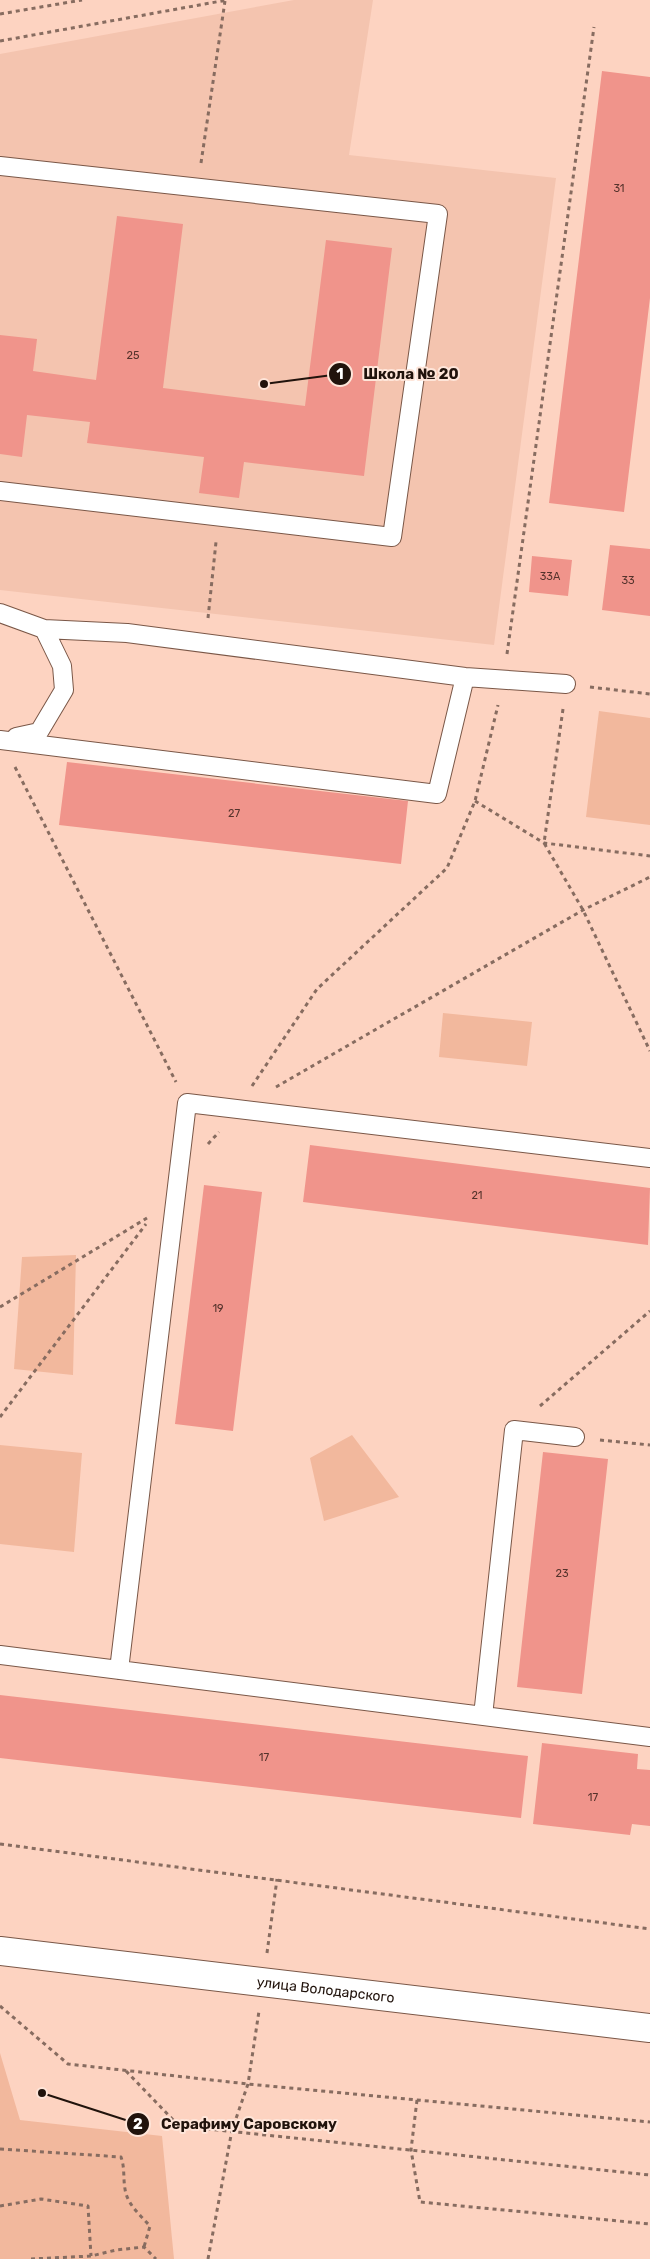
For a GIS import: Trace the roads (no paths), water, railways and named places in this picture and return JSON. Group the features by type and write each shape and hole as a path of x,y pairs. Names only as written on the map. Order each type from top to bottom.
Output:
{"street":[{"name":"улица Володарского","path":"0,1951 650,2028"}],"lane":[{"path":"0,166 438,214 392,537 0,491"},
{"path":"0,613 44,629 127,633 465,677 566,684"},
{"path":"0,745 39,732 64,690 62,666 44,629"},
{"path":"0,745 437,794 465,677"},
{"path":"119,1670 186,1103 650,1158"},
{"path":"483,1716 514,1430 575,1437"},
{"path":"0,1655 650,1737"}],"place":[{"name":"Школа № 20","path":"264,384"},
{"name":"Серафиму Саровскому","path":"42,2093"}]}
